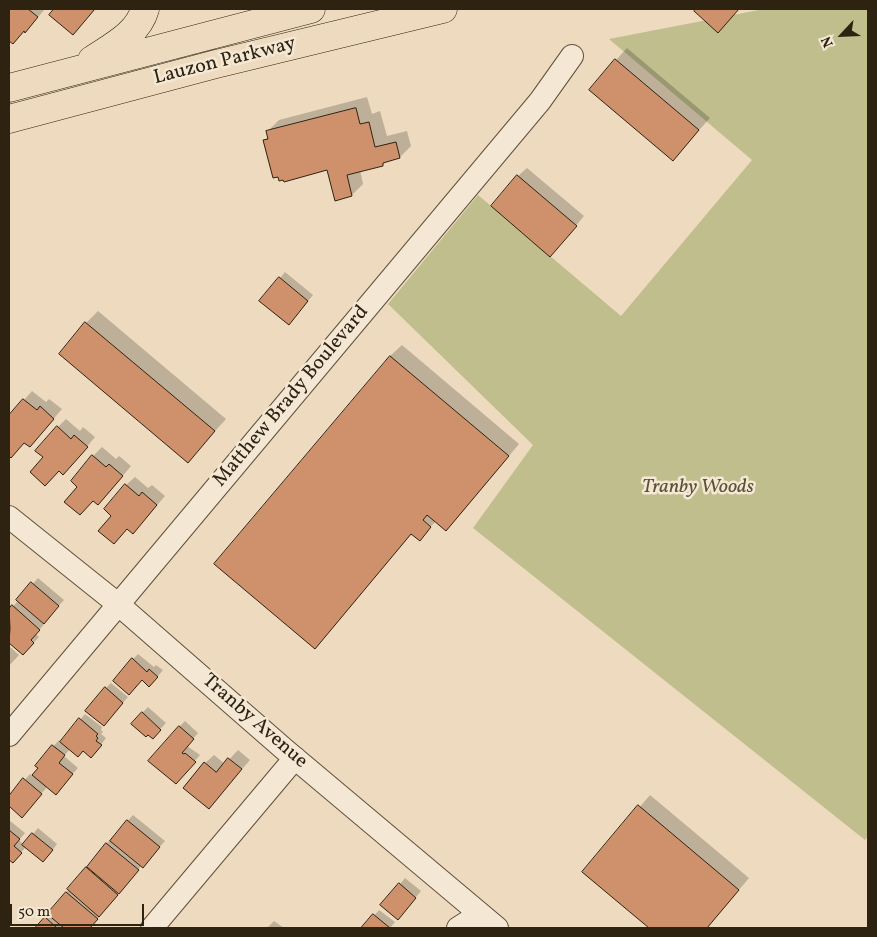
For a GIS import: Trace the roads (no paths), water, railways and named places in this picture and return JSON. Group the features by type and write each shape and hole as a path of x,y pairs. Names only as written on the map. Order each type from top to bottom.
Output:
{"main road":[{"path":"73,72 129,35 142,19 145,9"},
{"path":"236,9 263,14 275,50"},
{"name":"Lauzon Parkway","path":"9,88 73,72 263,14 311,9"},
{"name":"Lauzon Parkway","path":"9,119 114,90 443,9"}],"street":[{"name":"Matthew Brady Boulevard","path":"9,735 540,101 572,56"},
{"name":"Tranby Avenue","path":"9,518 119,605 484,923"},
{"path":"152,928 295,758"},
{"path":"458,928 484,923"}],"park label":[{"name":"Tranby Woods","path":"698,488"}]}
